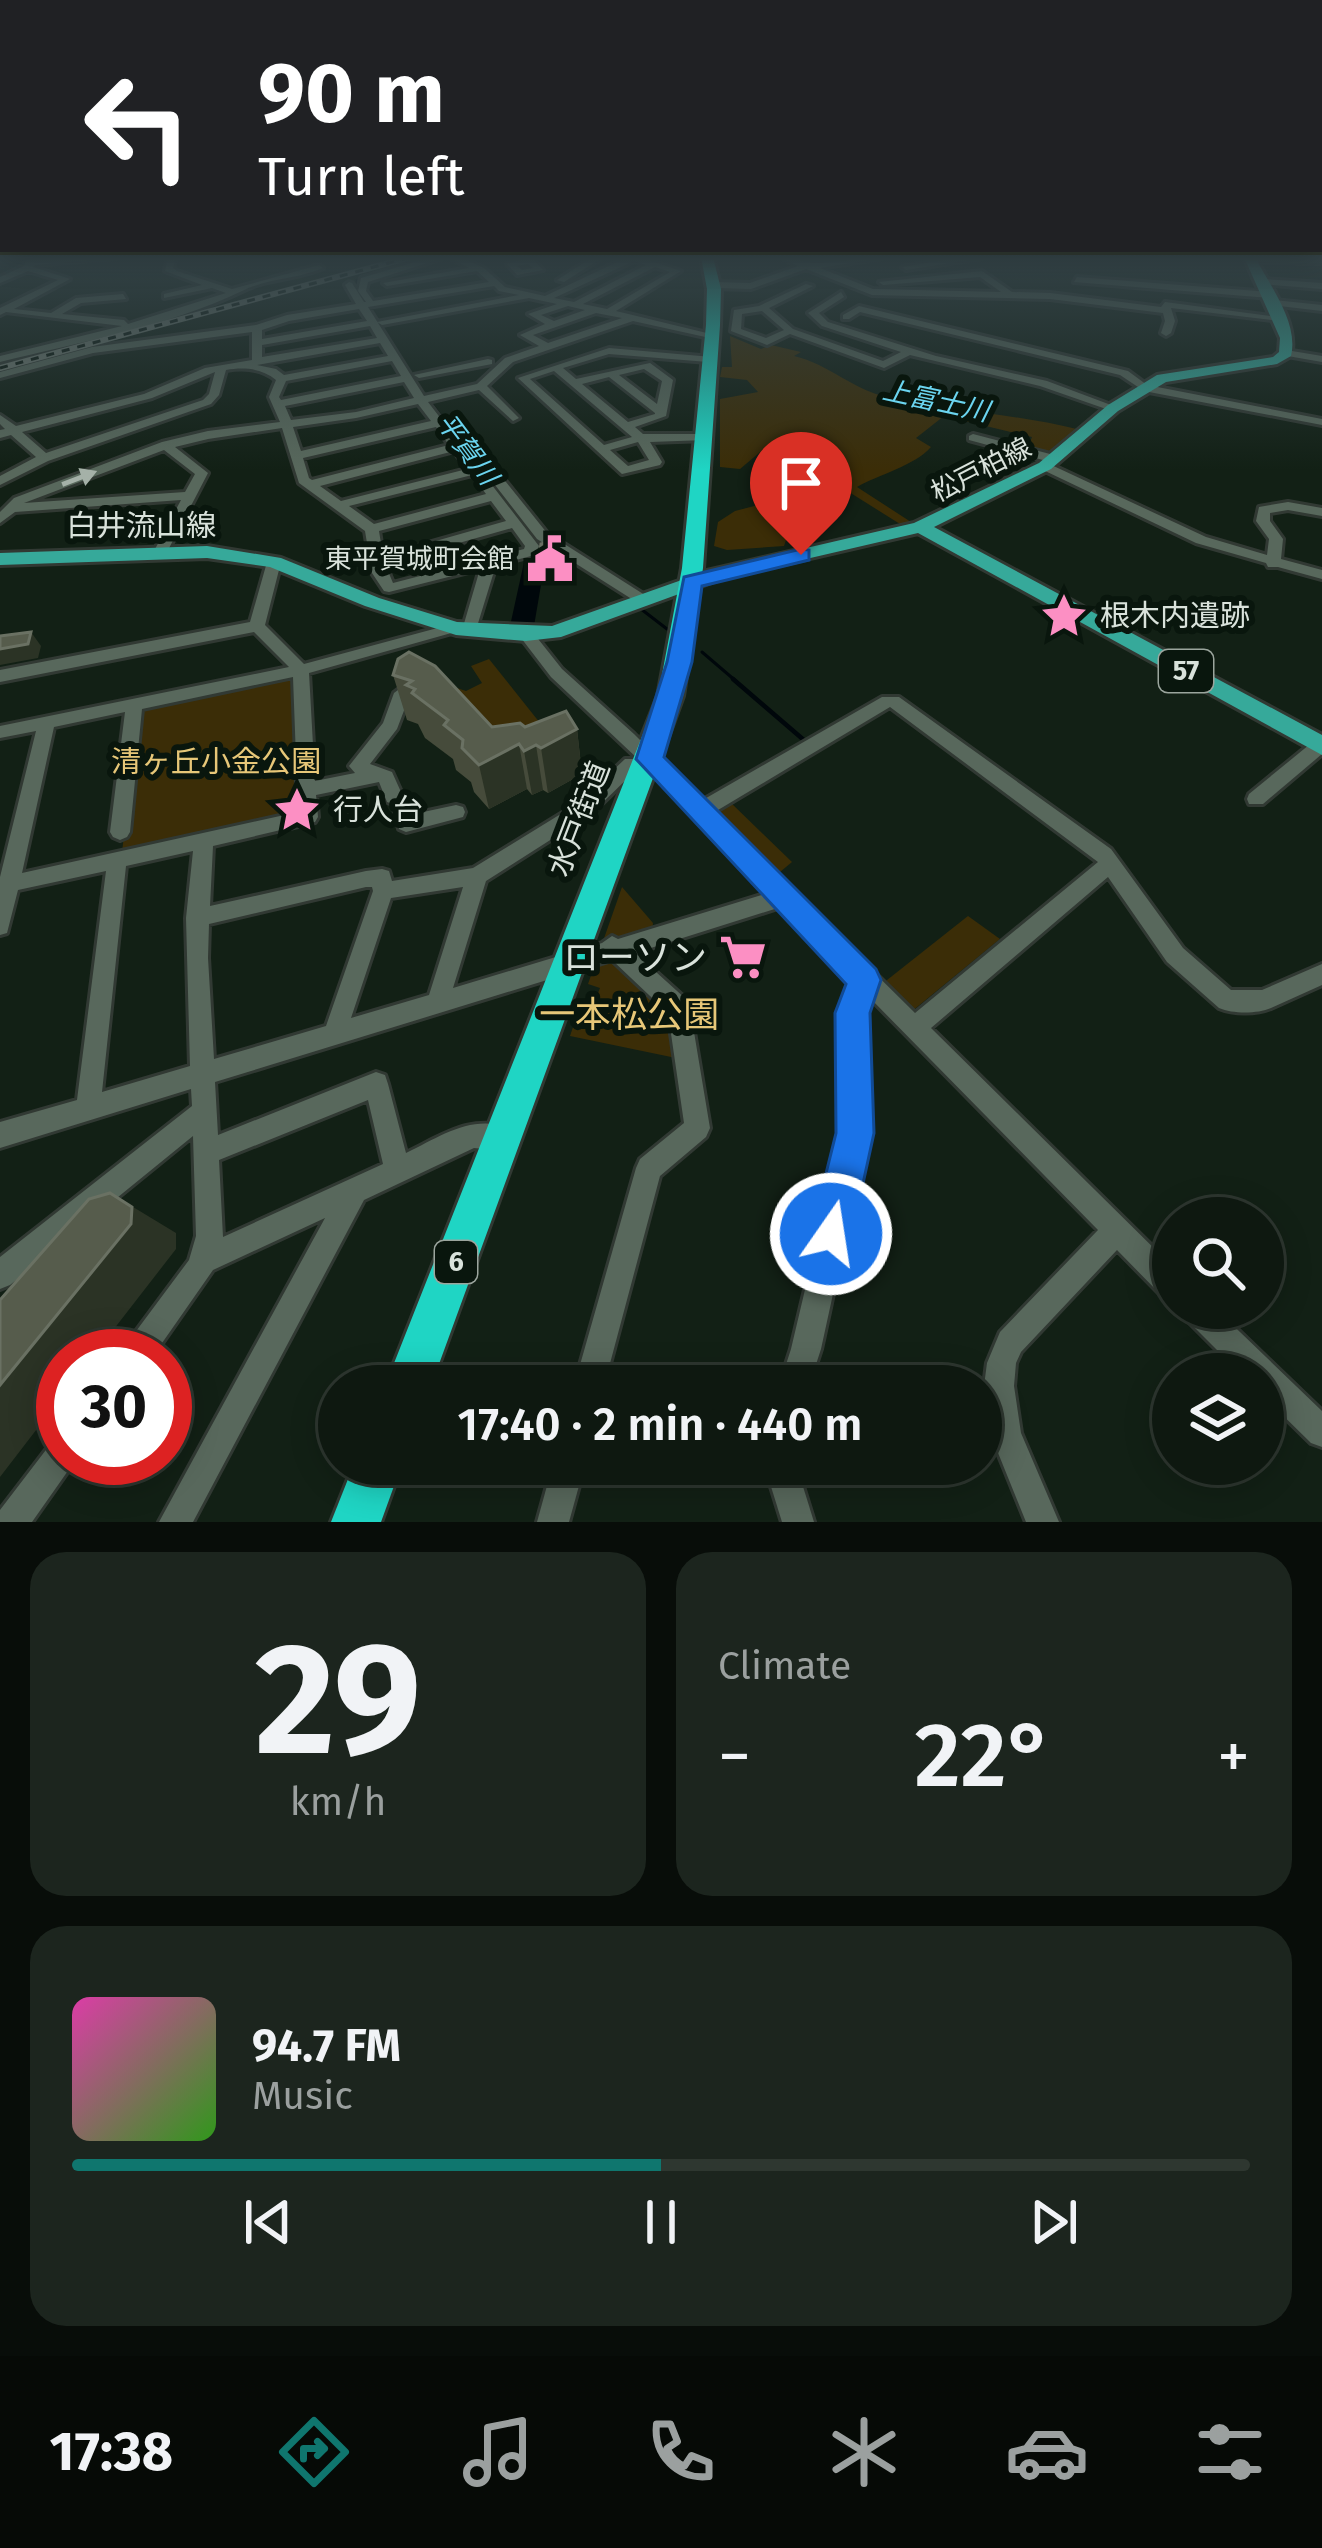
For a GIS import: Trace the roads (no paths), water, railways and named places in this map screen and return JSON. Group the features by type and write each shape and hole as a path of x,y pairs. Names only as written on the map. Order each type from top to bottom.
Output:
{"highway":[{"name":"水戸街道","path":"416,1365 648,764 680,662 692,582 710,328"},
{"path":"362,1521 372,1485"}],"main road":[{"path":"1280,328 1286,353"},
{"name":"松戸柏線","path":"692,582 920,527 1050,463 1113,408 1144,388 1172,375 1265,364 1286,353"},
{"name":"57","path":"920,527 1322,745"},
{"name":"白井流山線","path":"0,560 160,550 274,562 372,602 463,629 526,634 565,629 692,582"}],"street":[{"path":"0,359 118,328"},
{"path":"252,363 257,328"},
{"path":"0,375 92,350 257,328"},
{"path":"257,343 343,328"},
{"path":"379,328 394,358 413,376"},
{"path":"381,328 428,399 542,536 643,600"},
{"path":"545,328 525,335 548,347"},
{"path":"485,390 509,360 603,328"},
{"path":"678,328 710,335"},
{"path":"735,328 767,342 805,328"},
{"path":"788,328 884,364 910,351"},
{"path":"838,328 910,351 1021,376 1113,408"},
{"path":"936,328 1124,374 1144,388 1322,422"},
{"path":"1166,333 1168,328"},
{"path":"310,334 319,351"},
{"path":"6,432 148,396 221,368 382,340"},
{"path":"555,368 627,426 656,461 626,472 523,378 609,351 660,351 708,359"},
{"path":"574,383 646,364 660,351"},
{"path":"1286,353 1321,361"},
{"path":"389,587 377,562 372,529 298,473 275,391 282,379 394,358"},
{"path":"278,404 488,362"},
{"path":"252,363 282,379"},
{"path":"627,426 659,416 668,380 646,364"},
{"path":"0,481 44,458 206,402 214,394 221,368"},
{"path":"610,374 660,412"},
{"path":"6,513 164,446 208,435 286,427 527,384"},
{"path":"345,390 356,415"},
{"path":"485,390 513,418"},
{"path":"372,602 389,587 489,564 530,552 532,546 439,423 428,399"},
{"path":"556,409 594,399"},
{"path":"101,406 200,468 160,550"},
{"path":"0,418 6,432 44,458"},
{"path":"296,457 439,423"},
{"path":"602,449 640,438 702,438"},
{"path":"973,438 1050,463 1202,540 1322,575"},
{"path":"308,485 457,447"},
{"path":"339,505 474,471"},
{"path":"6,513 188,496"},
{"path":"372,529 494,496"},
{"path":"1273,564 1276,539 1263,521 1264,511 1288,506 1322,512"},
{"path":"377,562 515,524"},
{"path":"257,626 274,562"},
{"path":"0,732 301,670 463,629 489,564"},
{"path":"5,885 308,818 301,670 257,626"},
{"path":"0,676 257,626"},
{"path":"526,634 559,680 639,745 648,764 1152,1266"},
{"path":"416,682 400,697 391,725 358,766 386,777 394,797 402,800 406,824 456,812"},
{"path":"700,812 888,700 899,703 1077,834 1110,864 1175,955 1227,1001 1263,1001 1322,974"},
{"path":"121,832 134,705"},
{"path":"0,926 5,885 46,723"},
{"path":"1256,799 1322,745"},
{"path":"383,891 477,876 584,809 631,764 648,764"},
{"path":"307,790 376,775"},
{"path":"154,1329 203,1261 210,1237 197,918 202,841"},
{"path":"88,1108 117,860"},
{"path":"914,1028 1110,864"},
{"path":"438,1001 477,876"},
{"path":"197,918 382,878 383,891 335,1032"},
{"path":"0,1135 782,895"},
{"path":"595,1365 649,1168 697,1128 687,1014 612,946"},
{"path":"801,1365 855,1133 852,1013 864,980"},
{"path":"206,1153 376,1084 398,1169"},
{"path":"0,1275 202,1113"},
{"path":"203,1261 473,1135 504,1138"},
{"path":"175,1522 354,1191"},
{"path":"1043,1522 997,1393 1000,1360 1010,1342 1116,1231"},
{"path":"1217,1329 1241,1353"},
{"path":"1284,1395 1322,1432"},
{"path":"12,1522 39,1485"},
{"path":"554,1522 564,1485"},
{"path":"786,1485 797,1522"}],"waterway":[{"name":"平賀川","path":"381,328 424,394 538,544 545,546"},
{"name":"平賀川","path":"522,626 538,544"},
{"path":"555,552 582,567"},
{"path":"641,609 667,629"},
{"path":"702,652 737,682"},
{"path":"733,679 805,741"}],"railway":[{"path":"0,368 148,328"}],"place":[{"name":"東平賀城町会館","path":"550,559"},
{"name":"根木内遺跡","path":"1064,616"},
{"name":"行人台","path":"297,810"},
{"name":"ローソン","path":"743,957"}],"water label":[{"name":"上富士川","path":"936,401"}],"park label":[{"name":"清ヶ丘小金公園","path":"216,762"},
{"name":"一本松公園","path":"629,1014"}]}
